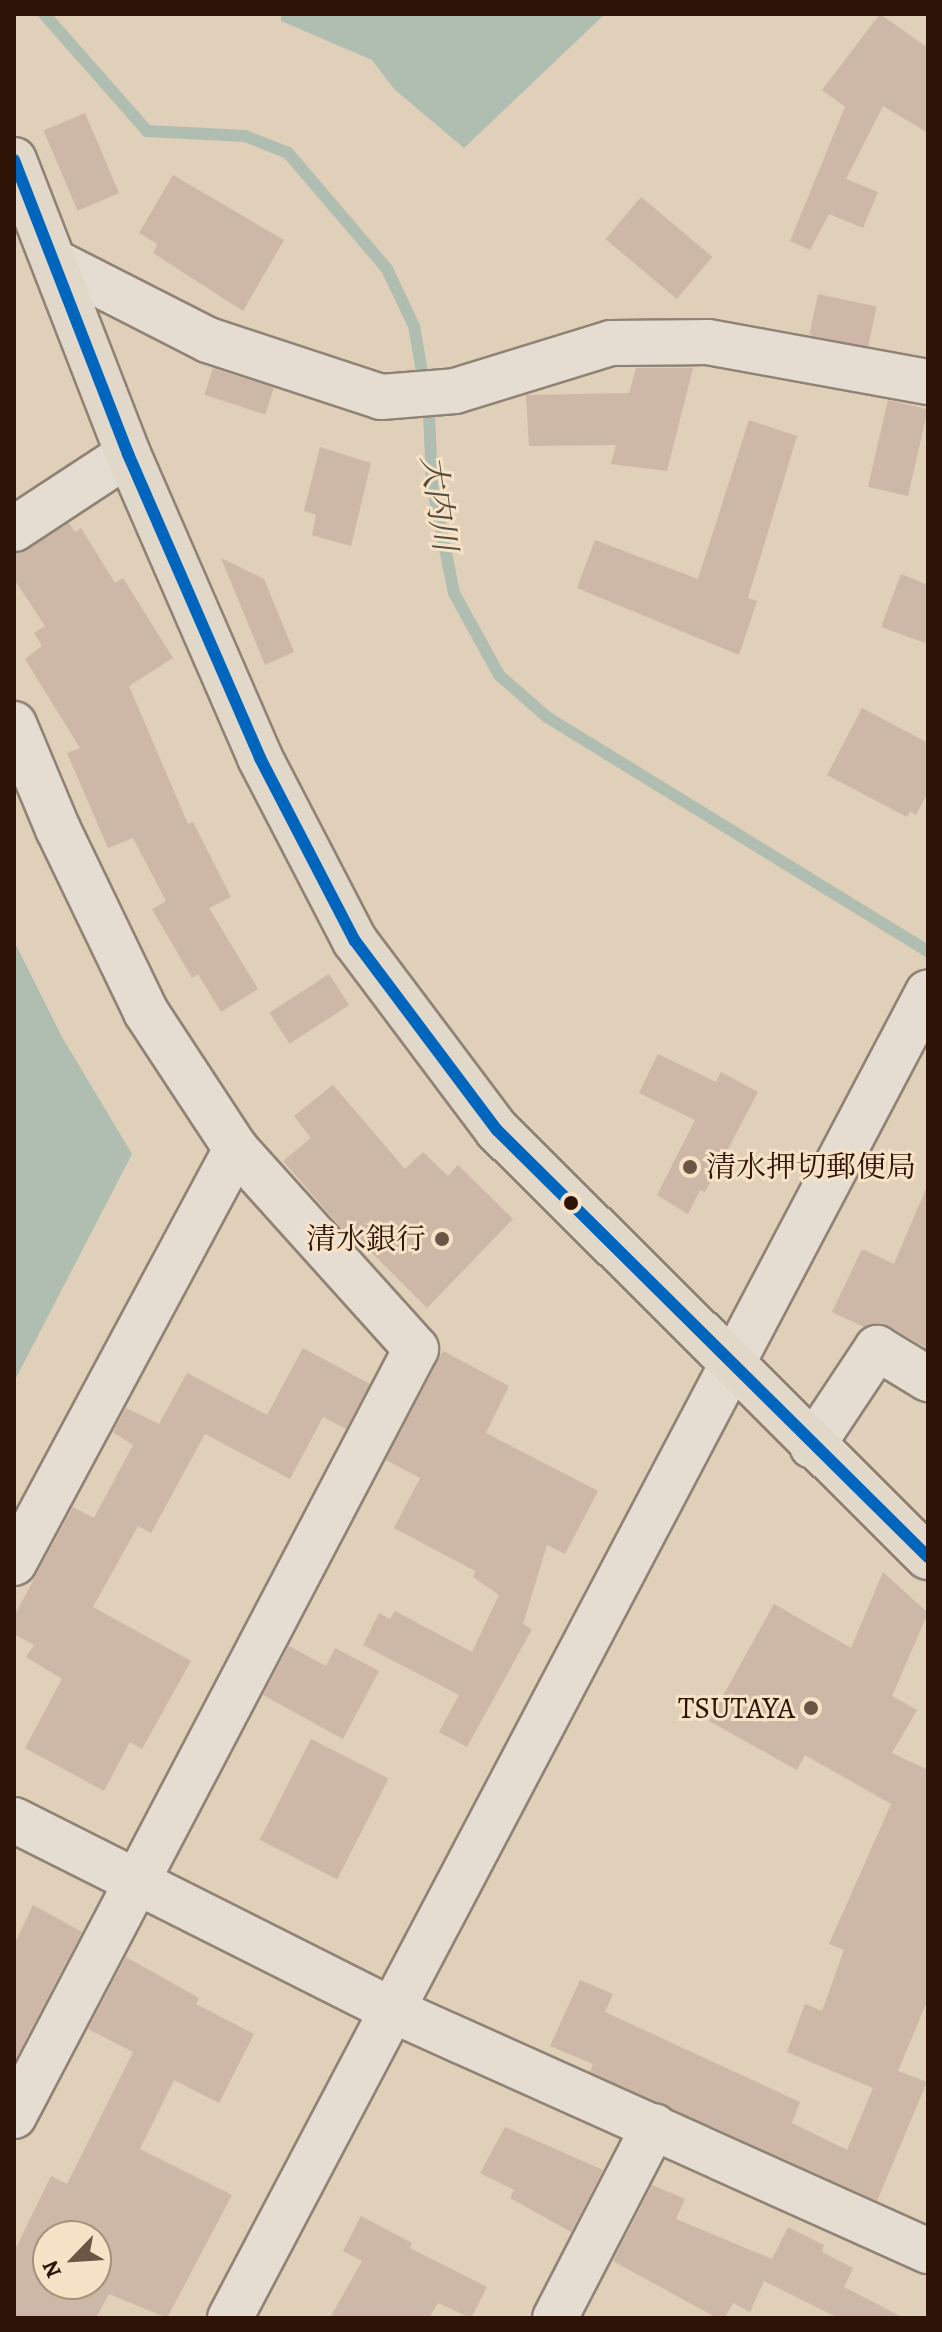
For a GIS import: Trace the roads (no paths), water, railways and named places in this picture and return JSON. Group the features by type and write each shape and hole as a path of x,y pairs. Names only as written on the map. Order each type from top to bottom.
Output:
{"main road":[{"path":"14,160 128,454 260,758 355,941 497,1130 812,1446 928,1557"}],"street":[{"path":"55,262 208,340 381,397 455,391 611,343 708,342 928,382"},
{"path":"14,529 128,454"},
{"path":"14,724 58,829 146,1012 236,1149 416,1349 138,1885 14,2116"},
{"path":"230,2318 928,992"},
{"path":"14,1563 236,1149"},
{"path":"812,1446 877,1348 928,1379"},
{"path":"14,1820 392,2010 928,2251"},
{"path":"555,2318 654,2126"}],"waterway":[{"name":"大内川","path":"44,14 147,131 245,136 288,153 387,269 414,326 429,412 432,484 454,593 499,675 547,717 928,951"}],"place":[{"name":"清水押切郵便局","path":"690,1167"},
{"name":"清水銀行","path":"442,1239"},
{"name":"TSUTAYA","path":"811,1708"}]}
